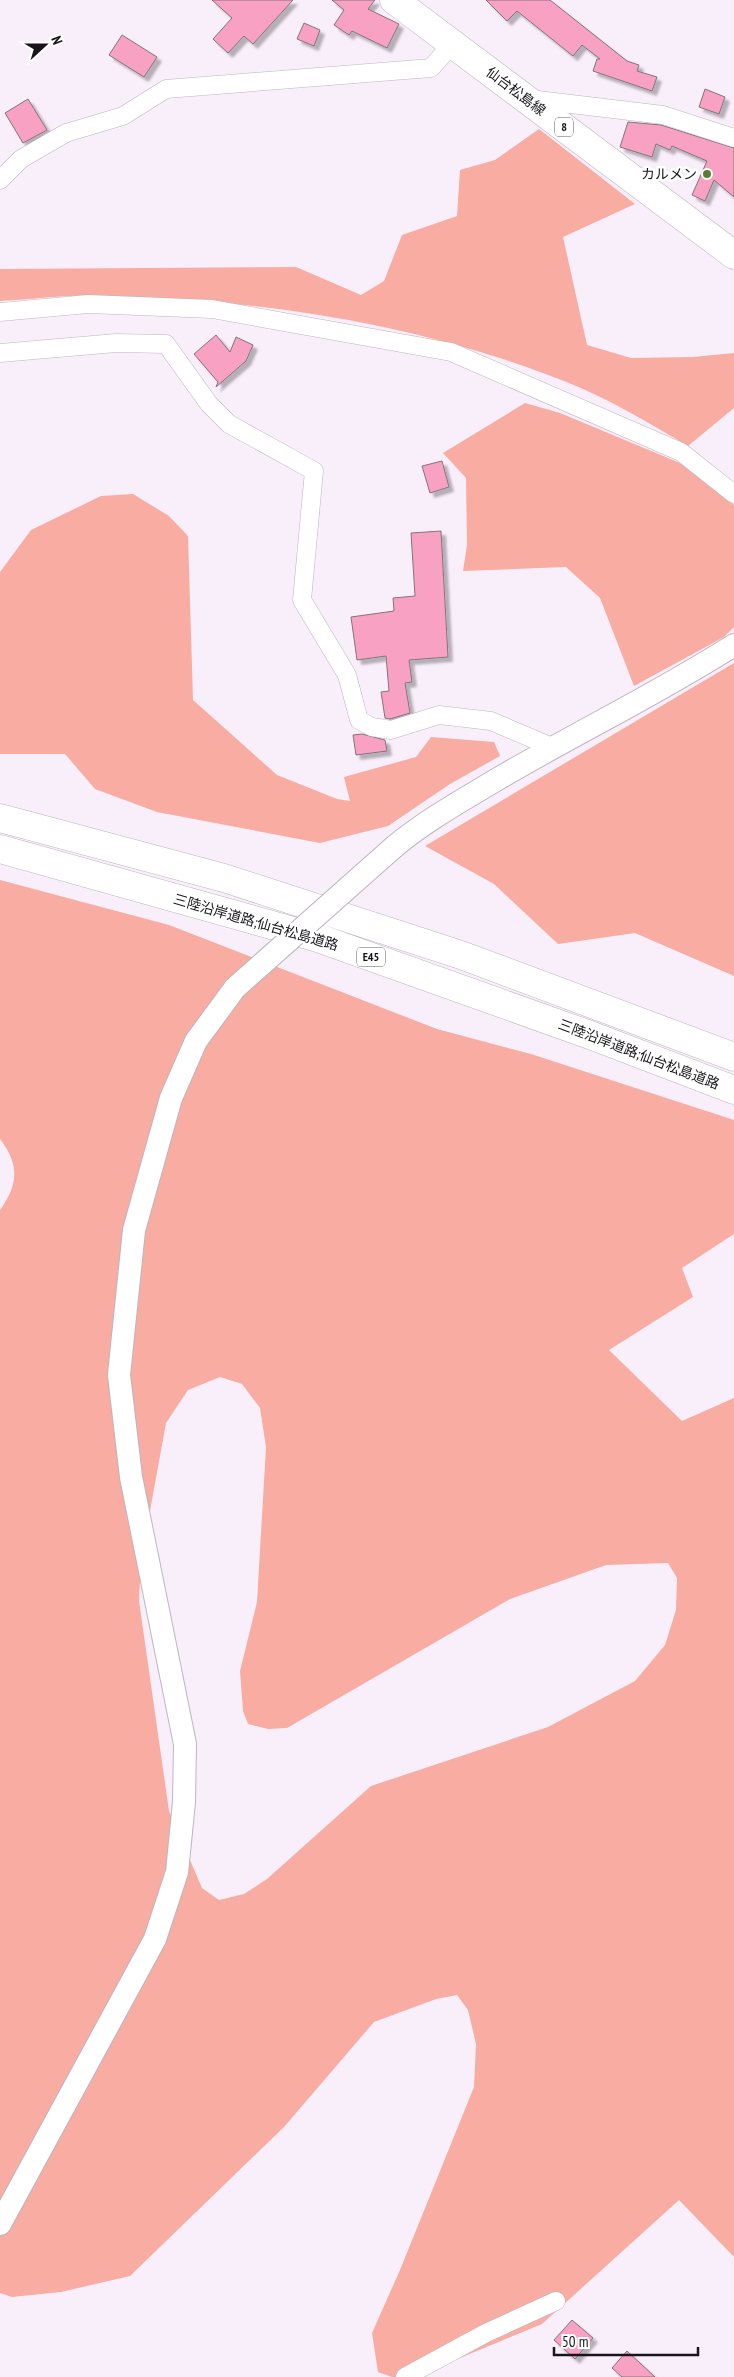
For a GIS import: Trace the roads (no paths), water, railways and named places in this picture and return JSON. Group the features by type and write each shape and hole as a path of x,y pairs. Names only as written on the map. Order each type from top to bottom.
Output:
{"main road":[{"name":"仙台松島線","path":"394,0 734,255"},
{"name":"三陸沿岸道路;仙台松島道路","path":"0,818 233,881 461,955 734,1057"},
{"name":"三陸沿岸道路;仙台松島道路","path":"0,850 318,938 590,1035 734,1090"}],"street":[{"path":"0,180 21,159 66,133 123,116 166,89 431,68 453,43"},
{"path":"526,99 663,115 734,138"},
{"path":"0,312 88,304 212,309 451,352 681,452 734,494"},
{"path":"0,353 116,342 166,344 209,404 229,424 314,471 302,600 347,675 359,720 372,727 391,730 439,714 491,721 552,747"},
{"path":"0,2224 155,1939 177,1872 184,1802 186,1744 131,1478 119,1375 134,1230 171,1098 196,1041 235,988 412,832 552,747 673,682 734,645"},
{"path":"405,2377 486,2333 556,2301"}],"place":[{"name":"カルメン","path":"707,174"}]}
